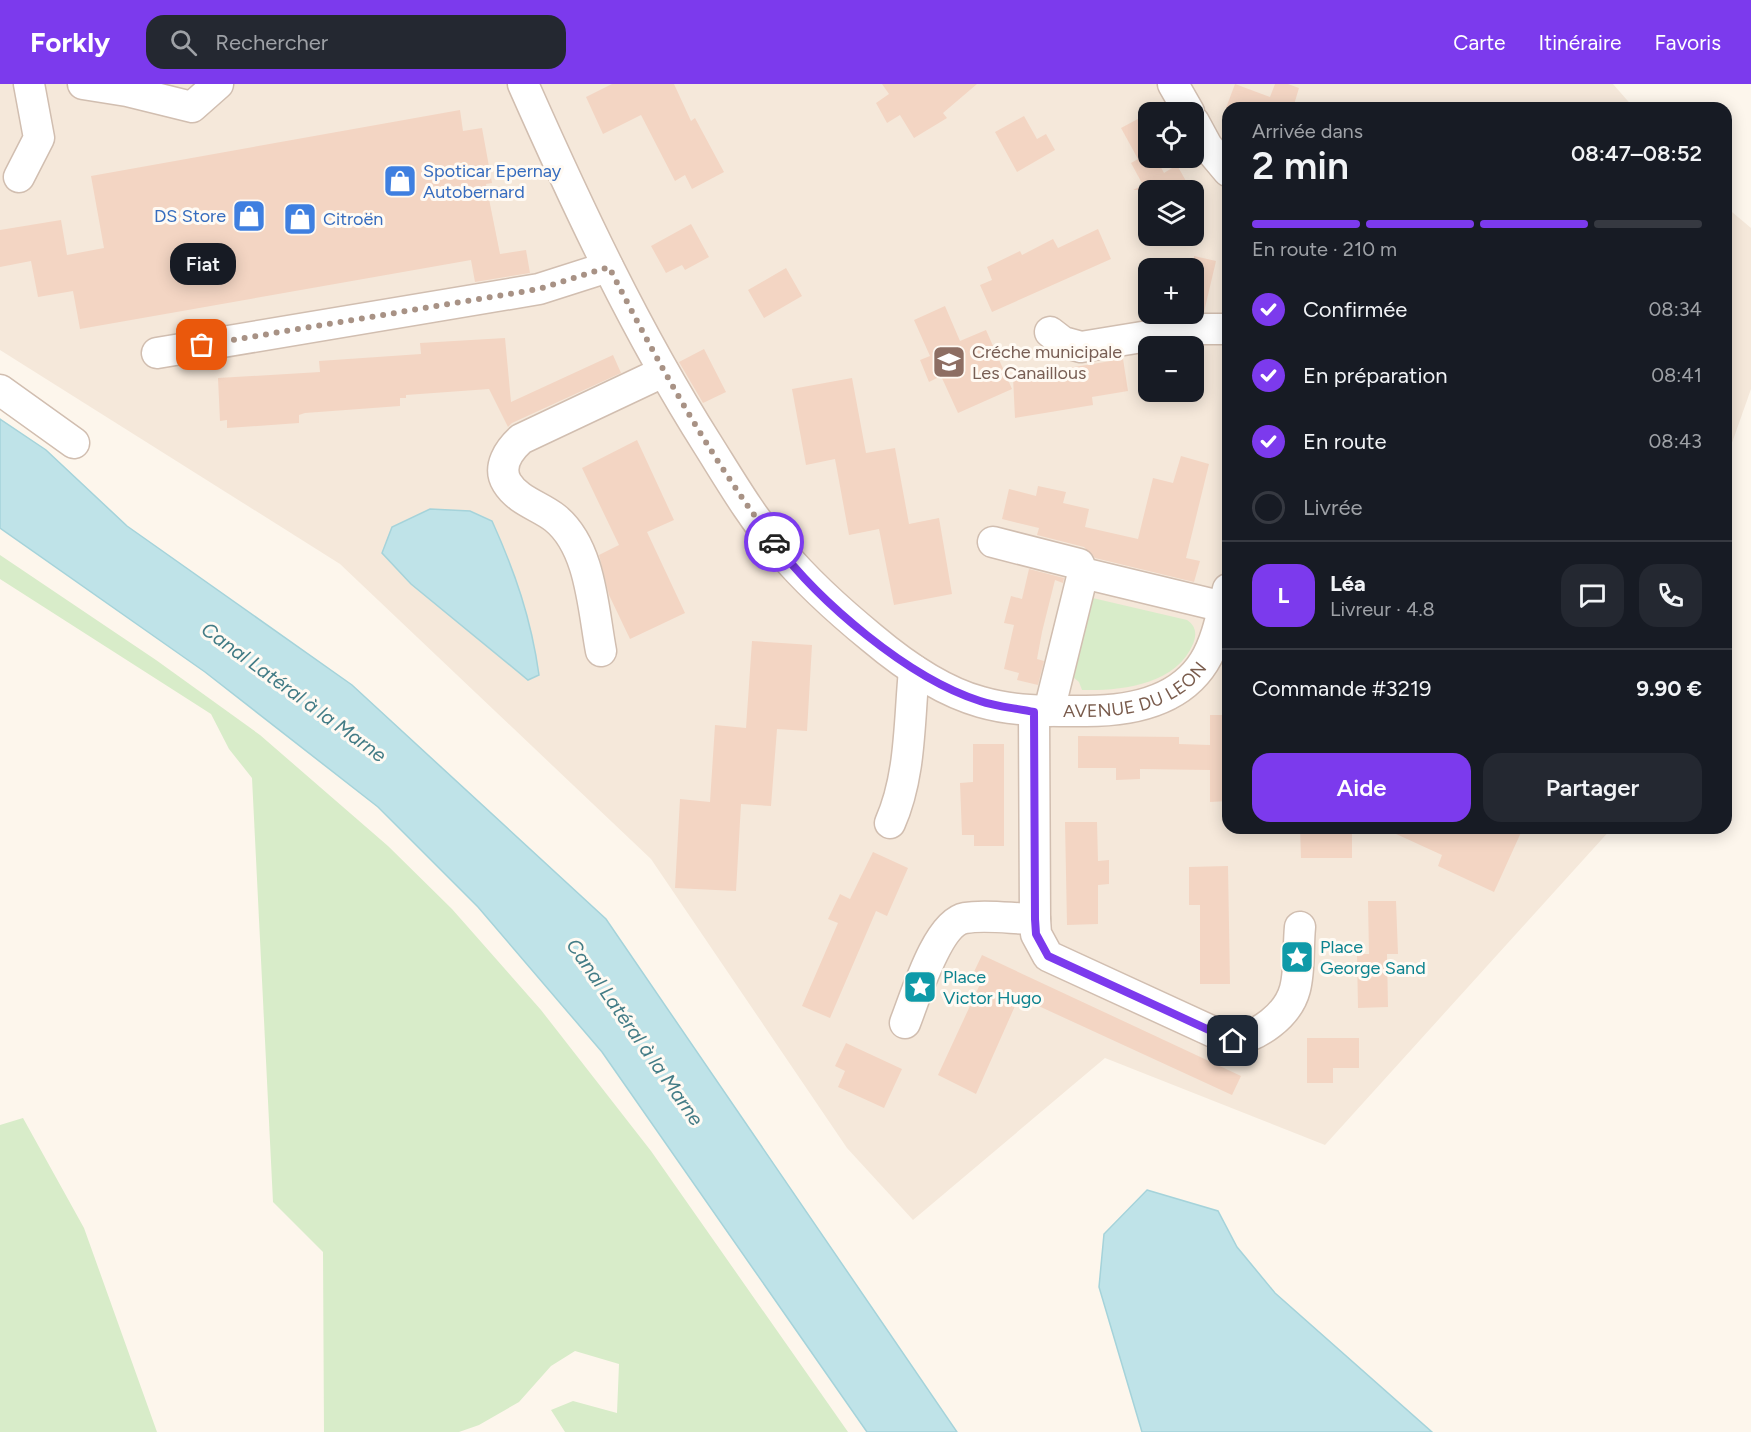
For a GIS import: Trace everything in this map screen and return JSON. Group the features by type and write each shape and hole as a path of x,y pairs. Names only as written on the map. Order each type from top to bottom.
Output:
{"street":[{"path":"19,177 39,138 29,84"},
{"path":"82,84 127,91 192,107 218,84"},
{"name":"AVENUE DU LEON","path":"523,84 576,204 663,372 748,509 779,549 852,622 914,670 980,702 1042,711 1102,711 1132,707 1157,700 1179,688 1204,662 1213,644 1222,612"},
{"path":"1173,84 1183,102"},
{"path":"1204,139 1222,164"},
{"path":"157,353 539,289 609,267"},
{"path":"1050,332 1063,342 1081,347 1191,328 1222,329"},
{"path":"601,651 585,573 575,543 556,519 507,483 504,471 508,451 521,439 663,372"},
{"path":"0,390 74,443"},
{"path":"993,542 1079,564 1083,573 1042,711 1035,919 1036,934 1048,956"},
{"path":"1083,573 1222,597"},
{"path":"890,823 900,801 905,772 914,670"},
{"path":"905,1023 942,936 953,924 965,918 1035,919"},
{"path":"965,918 1214,1035 1233,1041 1251,1038 1285,1009 1295,989 1299,927"}],"shaded area":[{"path":"0,84 1613,84 1629,102 1222,102 1222,834 1607,834 1325,1145 1105,1058 913,1220 847,1148 651,859 340,564 0,350"},
{"path":"1732,212 1751,228 1751,389 1732,443"}],"green space":[{"path":"0,555 156,660 260,735 388,846 452,909 541,1010 651,1151 848,1432 565,1432 551,1410 573,1401 617,1413 619,1364 575,1351 551,1366 519,1402 479,1425 459,1432 324,1432 323,1252 273,1202 252,778 229,749 211,714 0,579"},
{"path":"1084,596 1187,620 1195,630 1193,644 1185,658 1174,669 1160,677 1129,687 1082,690 1079,682 1067,672"},
{"path":"23,1118 84,1228 157,1432 0,1432 0,1125"}],"water":[{"name":"Canal Latéral à la Marne","path":"0,419 46,450 127,526 352,685 606,919 957,1432 867,1432 602,1052 478,907 378,807 205,672 0,528"},
{"path":"430,509 470,511 492,521 521,596 532,634 539,675 528,680 411,584 382,553 392,527"},
{"path":"1147,1190 1218,1211 1237,1247 1275,1293 1432,1432 1142,1432 1099,1287 1104,1234"}],"building":[{"path":"612,84 674,84 691,121 695,118 724,172 692,189 685,175 675,181 641,115 603,134 586,97"},
{"path":"882,84 977,84 943,113 947,118 914,138 900,115 887,123 876,103 889,94"},
{"path":"1235,84 1270,97 1275,84 1288,84 1299,88 1295,102 1228,102"},
{"path":"460,110 463,131 482,128 492,183 486,184 500,254 526,250 530,273 475,282 471,260 80,329 73,291 38,297 31,261 0,267 0,230 61,220 67,255 104,248 91,176"},
{"path":"1024,116 1037,139 1046,134 1055,150 1017,172 995,132"},
{"path":"1138,119 1138,159 1121,128"},
{"path":"1138,159 1138,168 1161,168 1164,173 1172,168 1179,168 1185,180 1140,180 1131,163"},
{"path":"691,224 709,257 685,270 682,265 666,273 651,246"},
{"path":"1098,229 1111,259 992,312 980,285 992,280 987,267 1020,251 1022,255 1053,239 1058,248"},
{"path":"1204,258 1216,261 1204,312"},
{"path":"786,268 802,296 764,318 748,290"},
{"path":"945,306 960,341 986,330 1012,389 958,413 941,376 929,382 920,360 930,356 914,320"},
{"path":"505,338 511,402 613,355 621,373 512,423 508,427 489,389 406,395 406,398 400,398 400,406 305,413 299,415 299,423 227,428 227,420 220,421 218,378 320,372 319,361 421,354 420,343"},
{"path":"704,349 726,392 703,403 679,362"},
{"path":"1123,359 1128,391 1092,397 1093,405 1015,418 1013,377"},
{"path":"852,378 866,453 895,448 909,524 939,518 952,594 894,605 879,529 849,535 835,459 806,465 792,389"},
{"path":"637,440 674,520 647,532 685,613 630,639 609,595 599,555 619,545 582,468"},
{"path":"1181,456 1209,464 1186,558 1200,561 1194,582 1095,558 1084,547 1037,535 1039,528 1002,519 1009,489 1036,496 1038,486 1066,492 1063,503 1089,509 1085,527 1138,539 1153,478 1173,483"},
{"path":"1029,569 1064,578 1063,583 1055,580 1042,632 1037,659 1044,661 1038,685 1017,680 1019,673 1004,669 1014,625 1004,623 1011,596 1022,599"},
{"path":"752,641 812,645 807,731 777,729 771,806 741,804 736,891 675,888 680,799 710,802 715,725 746,728"},
{"path":"1210,715 1222,715 1222,801 1210,802 1210,770 1140,769 1140,779 1116,780 1116,768 1078,768 1078,736 1179,737 1179,744 1210,745"},
{"path":"973,744 1004,744 1004,846 974,846 974,835 962,835 960,783 973,782"},
{"path":"1065,822 1097,822 1098,861 1109,860 1109,884 1098,885 1098,924 1067,925"},
{"path":"1300,834 1352,834 1352,858 1301,858"},
{"path":"1396,834 1520,834 1494,892 1438,866 1442,855"},
{"path":"873,852 908,868 887,916 876,911 830,1018 802,1006 838,923 828,919 840,894 850,899"},
{"path":"1228,866 1230,984 1200,984 1200,905 1189,905 1189,867"},
{"path":"1368,901 1396,901 1398,954 1387,954 1388,1007 1358,1008 1357,954 1369,954"},
{"path":"982,955 1241,1076 1232,1095 1019,997 976,1094 938,1075 982,980 972,976"},
{"path":"1307,1038 1359,1038 1359,1068 1333,1068 1333,1083 1307,1083"},
{"path":"846,1043 902,1069 884,1108 838,1087 845,1071 835,1066"}],"way so far":[{"path":"202,345 539,289 609,267 666,379 748,509 774,542"}],"place":[{"name":"Spoticar Epernay Autobernard","path":"400,181"},
{"name":"DS Store","path":"249,216"},
{"name":"Citroën","path":"300,219"},
{"name":"Fiat","path":"202,345"},
{"name":"Créche municipale Les Canaillous","path":"949,362"},
{"name":"Place George Sand","path":"1297,957"},
{"name":"Place Victor Hugo","path":"920,987"}],"route":[{"path":"774,542 817,589 852,622 914,670 980,702 1034,712 1035,919 1036,934 1048,956 1214,1035 1233,1041"}]}
